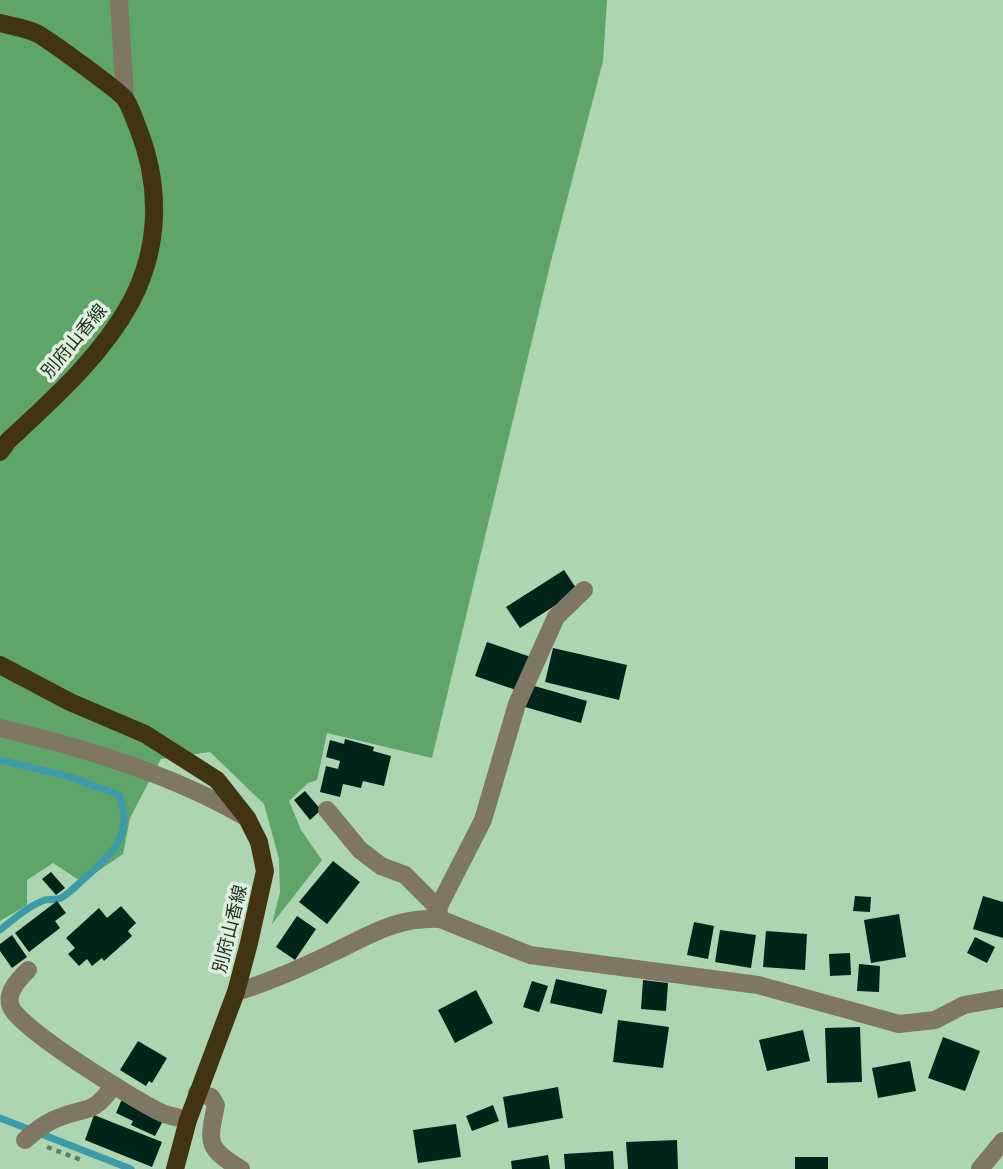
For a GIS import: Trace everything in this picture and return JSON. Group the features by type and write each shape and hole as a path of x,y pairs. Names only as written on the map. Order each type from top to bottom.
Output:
{"main road":[{"path":"0,23 36,33 125,98"},
{"name":"別府山香線","path":"0,452 92,358 114,330 141,282 151,251 155,196 145,147 125,98"},
{"name":"別府山香線","path":"0,666 70,702 145,734 217,780 247,818 259,842 265,871 236,992 197,1093 176,1169"}],"street":[{"path":"119,0 125,98"},
{"path":"439,913 483,820 517,704 556,617 584,590"},
{"path":"0,728 104,757 193,789 247,818"},
{"path":"327,810 360,850 381,866 405,875 439,913 530,955 758,985 899,1024 935,1020 964,1005 1003,998"},
{"path":"236,992 284,976 380,929 439,913"},
{"path":"28,970 12,989 10,996 10,1006 22,1022 113,1086 163,1113 188,1120"},
{"path":"25,1140 35,1130 58,1117 84,1112 102,1102 113,1086"},
{"path":"197,1093 211,1097 216,1105 209,1135 211,1146 241,1169"},
{"path":"980,1169 1003,1141"}],"green space":[{"path":"0,0 607,0 603,61 551,261 432,758 327,733 317,780 308,783 289,801 301,830 322,860 272,924 280,892 279,859 264,804 210,752 161,759 130,818 123,854 82,882 53,863 27,880 27,905 0,921"}],"building":[{"path":"564,570 578,591 520,628 506,607"},
{"path":"487,642 531,657 519,691 475,676"},
{"path":"553,648 627,665 619,700 545,682"},
{"path":"531,685 587,701 581,723 525,707"},
{"path":"345,739 374,747 373,751 391,756 384,786 363,781 361,788 343,784 340,797 320,792 326,766 338,769 340,761 326,757 330,740 344,744"},
{"path":"305,791 321,810 310,820 294,800"},
{"path":"333,861 360,882 327,924 299,902"},
{"path":"51,872 65,888 56,895 42,879"},
{"path":"855,896 871,897 870,912 853,911"},
{"path":"983,896 1003,902 1003,938 973,929"},
{"path":"57,901 66,913 55,921 60,928 29,952 15,933"},
{"path":"121,906 136,923 128,931 132,936 104,961 102,958 92,966 87,959 79,966 68,954 75,948 66,938 99,908 107,918"},
{"path":"899,914 906,957 871,963 864,920"},
{"path":"297,916 316,929 295,960 276,947"},
{"path":"694,922 714,926 708,959 687,955"},
{"path":"720,930 756,935 751,968 715,962"},
{"path":"766,931 807,934 805,970 763,967"},
{"path":"12,935 27,957 12,968 0,951 0,944"},
{"path":"975,937 995,947 987,963 967,953"},
{"path":"850,953 851,975 830,976 829,954"},
{"path":"859,964 880,966 879,992 857,991"},
{"path":"556,979 607,990 602,1014 550,1003"},
{"path":"643,980 668,983 666,1011 641,1009"},
{"path":"532,981 548,986 539,1012 523,1007"},
{"path":"476,990 493,1023 455,1043 438,1010"},
{"path":"618,1020 669,1027 663,1068 613,1062"},
{"path":"860,1027 862,1082 827,1083 825,1028"},
{"path":"803,1030 810,1061 767,1071 759,1040"},
{"path":"943,1037 980,1051 965,1091 928,1078"},
{"path":"138,1041 167,1058 152,1083 149,1081 146,1086 120,1070"},
{"path":"910,1061 916,1091 878,1098 872,1068"},
{"path":"558,1087 563,1118 508,1128 503,1097"},
{"path":"122,1099 164,1119 155,1136 131,1125 133,1121 116,1113"},
{"path":"493,1105 499,1121 472,1131 466,1116"},
{"path":"94,1115 162,1142 152,1167 85,1140"},
{"path":"456,1124 461,1157 418,1163 413,1130"},
{"path":"677,1140 678,1169 628,1169 626,1142"},
{"path":"613,1151 614,1169 565,1169 564,1154"},
{"path":"548,1155 550,1169 512,1169 511,1161"},
{"path":"795,1157 828,1157 828,1169 795,1169"}],"waterway":[{"path":"0,760 70,777 119,795 124,820 123,831 113,850 71,891 61,898 45,900 33,906 0,930"},
{"path":"0,1118 131,1169"}]}
